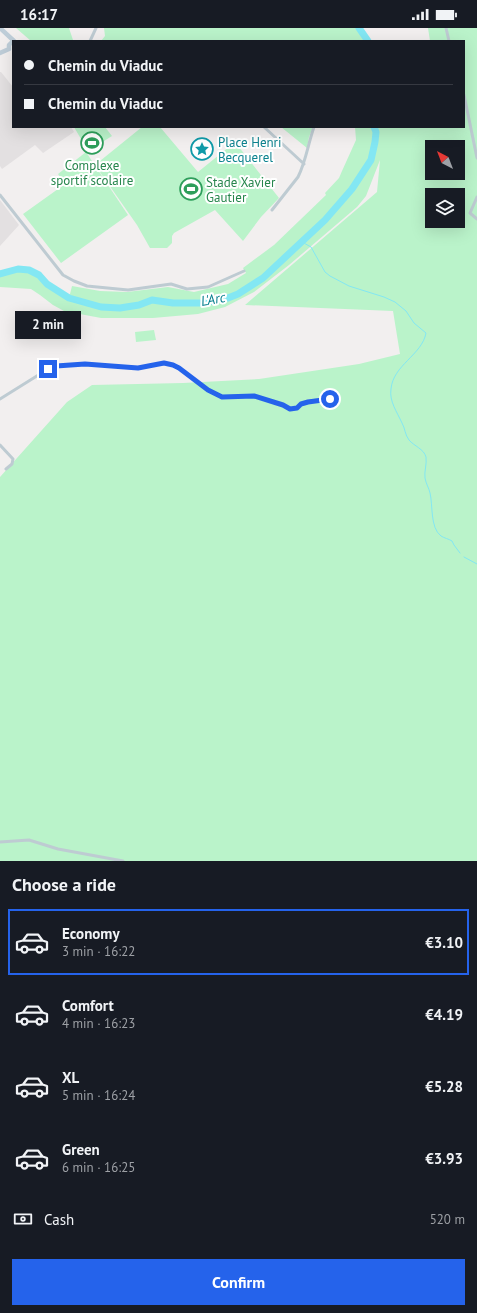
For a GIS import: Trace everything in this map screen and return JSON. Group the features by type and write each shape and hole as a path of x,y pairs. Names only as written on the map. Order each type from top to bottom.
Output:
{"main road":[{"path":"0,28 8,34 12,40"},
{"path":"0,53 11,51"}],"street":[{"path":"90,40 96,28"},
{"path":"446,28 449,40"},
{"path":"465,100 477,158"},
{"path":"265,128 304,164"},
{"path":"272,210 298,177 304,164 314,128"},
{"path":"0,195 63,275 87,286 128,290 171,284 187,289 208,287 244,271"},
{"path":"477,197 471,211 471,215 477,219"},
{"path":"0,399 48,369 56,366 85,364 138,368 164,363 179,368 208,390 222,397 254,396 283,405 290,409 297,408 301,404 308,402 330,399"},
{"path":"0,445 13,459 12,464 6,469"},
{"path":"0,842 29,840 58,849 123,861"}],"shaded area":[{"path":"1,72 12,86 12,128 72,128 74,132 43,153 35,145 2,169 0,166"},
{"path":"0,200 19,225 0,246"}],"green space":[{"path":"16,28 69,28 73,40 30,40"},
{"path":"104,28 359,28 367,40 102,40 105,36"},
{"path":"428,28 477,28 477,861 0,861 0,477 67,402 92,385 183,383 259,379 359,364 400,354 393,311 245,305 377,192 380,160 366,196 357,207 289,265 254,292 225,307 198,314 153,318 101,318 64,311 31,289 0,287 0,274 18,269 29,270 39,275 47,284 69,298 72,286 100,291 127,292 168,287 194,292 228,284 246,273 243,268 274,245 326,195 325,193 339,178 356,140 355,128 465,128 465,40 430,40"},
{"name":"Complexe sportif scolaire","path":"75,128 106,128 112,136 88,151"},
{"name":"Stade Xavier Gautier","path":"141,128 161,128 198,172 235,142 279,198 261,217 243,241 215,210 174,233 172,236 172,243 167,248 150,248 137,225 95,165"},
{"path":"282,128 313,128 307,148"},
{"path":"86,152 128,215 61,263 23,214 65,184 58,174"},
{"path":"154,330 156,340 136,342 135,332"}],"waterway":[{"name":"L'Arc","path":"359,28 367,40"},
{"name":"L'Arc","path":"0,274 18,269 29,270 39,275 47,284 69,298 101,307 120,308 139,305 152,300 173,303 202,303 228,298 238,294 263,278 325,220 352,189 371,160 375,142 376,132 374,128"},
{"path":"302,242 311,247 325,272 330,276 349,286 395,302 406,311 414,323 426,333 419,348 397,373 391,389 391,398 408,438 425,454 425,478 430,493 432,516 435,528 441,536 452,541 460,553"},
{"path":"464,557 477,564"}],"place":[{"name":"Complexe sportif scolaire","path":"92,143"},
{"name":"Place Henri Becquerel","path":"202,149"},
{"name":"Stade Xavier Gautier","path":"191,189"}],"route":[{"path":"48,369 56,366 85,364 138,368 164,363 179,368 208,390 222,397 254,396 283,405 290,409 297,408 301,404 308,402 330,399"}]}
